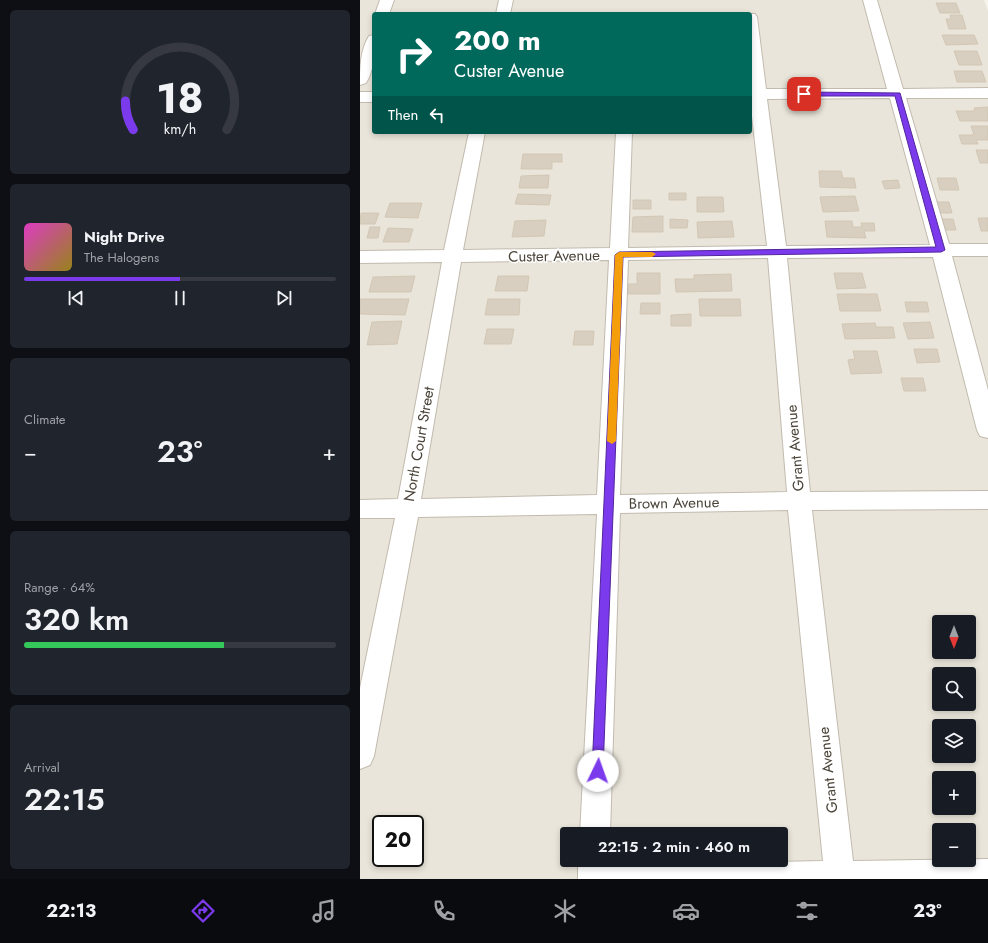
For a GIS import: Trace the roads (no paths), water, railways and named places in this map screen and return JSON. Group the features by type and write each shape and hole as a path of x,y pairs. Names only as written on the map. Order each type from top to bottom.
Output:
{"street":[{"path":"383,12 387,0"},
{"path":"503,12 506,0"},
{"name":"Grant Avenue","path":"748,0 750,12"},
{"path":"870,0 898,94 941,250 988,430"},
{"path":"360,80 372,45"},
{"name":"Grant Avenue","path":"752,54 754,94 777,253 800,501 840,877"},
{"path":"754,94 988,93"},
{"path":"360,97 372,97"},
{"name":"North Court Street","path":"360,756 408,509 452,257 477,134"},
{"path":"595,827 624,134"},
{"name":"Custer Avenue","path":"360,257 988,250"},
{"name":"Brown Avenue","path":"360,509 800,501 988,500"},
{"path":"593,879 594,867"},
{"path":"609,879 988,874"}]}
